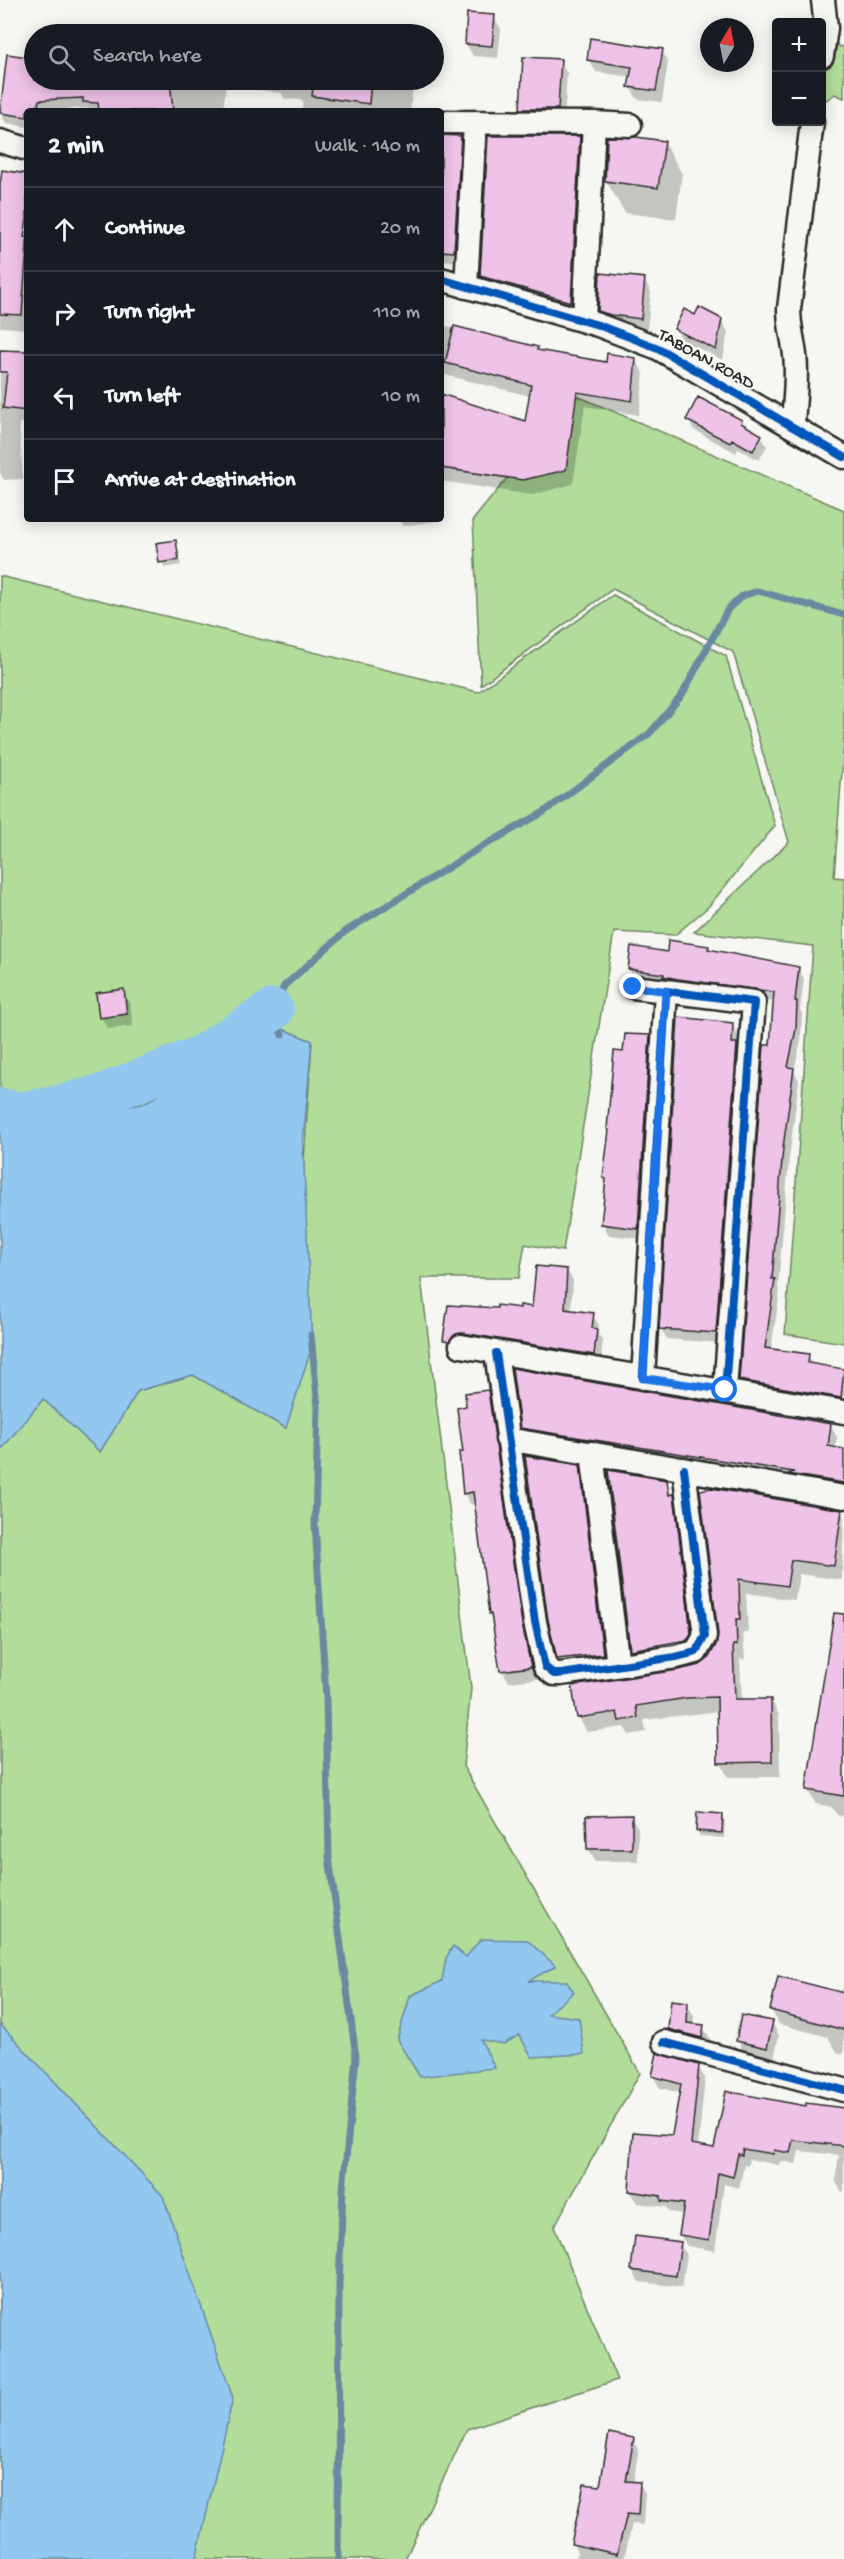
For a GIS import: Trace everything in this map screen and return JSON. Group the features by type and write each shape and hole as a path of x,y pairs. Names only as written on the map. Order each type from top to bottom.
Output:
{"street":[{"path":"823,0 825,18"},
{"path":"444,122 630,125"},
{"path":"465,286 475,122"},
{"path":"584,320 594,123"},
{"path":"793,425 796,365 789,329 789,309 812,126"},
{"path":"0,141 24,148"},
{"name":"TABOAN ROAD","path":"444,280 584,320 658,348 793,425 844,457"},
{"path":"633,987 764,1004 725,1390"},
{"path":"643,1378 666,991"},
{"path":"461,1346 844,1412"},
{"path":"496,1353 535,1622 545,1667 554,1674 676,1658 696,1652 705,1636 684,1469"},
{"path":"507,1438 844,1497"},
{"path":"592,1453 618,1665"},
{"path":"664,2042 844,2090"}],"green space":[{"path":"826,37 840,47 844,46 844,98 835,94 826,100"},
{"path":"575,395 844,510 844,744 834,877 844,878 844,1343 785,1334 813,946 694,932 789,842 733,652 613,589 481,685 473,520"},
{"path":"0,576 478,692 613,595 726,656 775,826 708,907 675,935 614,932 563,1251 525,1244 519,1278 421,1278 471,1688 463,1766 640,2073 554,2227 617,2380 467,2429 405,2559 0,2559 0,1451 43,1399 100,1451 138,1391 193,1375 286,1428 312,1041 280,1028 142,1104 20,1126 0,1116","holes":["466,1958 526,1982 547,2014 480,2040 495,2068 410,1996 443,1981"]}],"water":[{"path":"280,1028 312,1041 303,1144 312,1346 286,1428 193,1375 138,1391 100,1452 43,1399 0,1451 0,1116 20,1126 142,1104"},
{"path":"481,1939 527,1940 556,1966 528,1981 566,1981 574,1992 548,2014 579,2018 584,2054 532,2057 519,2035 504,2044 481,2040 495,2068 420,2077 397,2040 410,1996 442,1981 446,1958 453,1946 466,1957"},
{"path":"0,2024 163,2196 233,2398 196,2559 0,2559"}],"building":[{"path":"467,13 495,15 492,46 465,44"},
{"path":"590,38 663,49 656,91 628,87 632,67 587,60"},
{"path":"7,54 24,57 24,90 171,90 173,108 99,108 98,103 83,102 83,98 39,100 38,108 24,108 24,117 0,113"},
{"path":"523,57 561,59 558,109 520,109"},
{"path":"313,90 370,90 369,104 312,96"},
{"path":"444,135 461,136 454,252 444,251"},
{"path":"488,136 580,136 571,302 480,276"},
{"path":"607,137 636,137 665,141 658,188 605,181"},
{"path":"2,170 24,174 22,315 0,314"},
{"path":"600,273 645,278 641,319 598,311"},
{"path":"699,307 722,319 716,350 674,329 684,309 695,315"},
{"path":"454,326 538,347 537,350 606,362 607,353 636,358 632,401 577,392 566,470 523,480 444,468 444,395 525,421 531,385 445,363"},
{"path":"0,350 24,351 24,411 3,408 7,372 0,372"},
{"path":"698,397 742,420 741,423 762,435 753,451 732,439 730,443 686,420"},
{"path":"176,540 179,560 159,563 156,543"},
{"path":"668,940 709,946 708,949 799,967 795,1001 797,1001 796,1029 788,1067 794,1068 783,1148 772,1279 775,1279 765,1348 809,1354 808,1363 844,1369 841,1398 739,1380 764,1045 770,1045 774,992 678,979 663,976 664,974 628,969 631,946 667,952"},
{"path":"124,989 127,1014 99,1018 96,993"},
{"path":"678,1017 733,1023 732,1043 737,1043 716,1333 659,1329"},
{"path":"625,1034 650,1035 638,1229 601,1224 614,1051 623,1052"},
{"path":"536,1266 567,1269 565,1309 594,1313 592,1328 597,1329 594,1355 463,1333 456,1334 449,1341 443,1340 448,1305 497,1308 497,1305 532,1307"},
{"path":"512,1368 831,1424 828,1446 844,1449 844,1483 788,1474 794,1472 520,1428"},
{"path":"488,1390 522,1624 531,1667 500,1671 491,1614 489,1614 473,1492 463,1494 459,1452 463,1452 457,1408 466,1406 465,1393"},
{"path":"525,1456 580,1465 603,1654 557,1659 548,1620"},
{"path":"608,1470 667,1480 669,1495 674,1494 691,1633 687,1640 630,1650"},
{"path":"711,1488 842,1510 834,1566 791,1560 787,1586 739,1579 740,1619 736,1619 737,1645 733,1645 735,1699 771,1699 772,1762 718,1763 717,1697 687,1698 636,1706 638,1718 619,1721 617,1712 577,1718 572,1686 678,1670 700,1665 708,1659 717,1643 718,1634 700,1490"},
{"path":"834,1613 844,1614 844,1796 806,1790"},
{"path":"697,1812 723,1814 722,1833 696,1831"},
{"path":"632,1815 632,1849 587,1849 586,1816"},
{"path":"778,1976 844,1993 844,2030 770,2010"},
{"path":"671,2000 688,2002 687,2023 704,2025 702,2038 668,2029"},
{"path":"741,2015 773,2021 767,2048 736,2041"},
{"path":"657,2053 699,2065 691,2144 714,2148 726,2091 806,2106 806,2103 844,2108 844,2146 793,2140 790,2153 774,2150 773,2154 743,2149 742,2155 738,2154 733,2177 718,2173 709,2240 679,2235 684,2204 661,2201 661,2196 629,2191 633,2132 672,2135 681,2084 652,2076"},
{"path":"635,2236 681,2242 676,2276 631,2270"},
{"path":"609,2433 634,2438 626,2481 640,2482 638,2515 627,2514 617,2554 571,2544 584,2484 600,2486"}],"waterway":[{"path":"282,1035 273,1010 284,986 346,931 478,849 544,812 650,733 682,695 728,609 742,596 758,591 844,615"},
{"path":"0,1109 18,1113 55,1107 105,1094 201,1056 273,1010"},
{"path":"311,1335 318,1407 315,1524 326,1698 329,1857 356,2057 343,2189 339,2284 338,2559"}],"cycle path":[{"path":"444,280 598,325 658,348 844,457"},
{"path":"643,1378 666,991 754,1002 725,1390"},
{"path":"496,1353 535,1622 545,1667 554,1674 676,1657 696,1652 705,1636 684,1469"},
{"path":"664,2042 844,2090"}],"route":[{"path":"633,987 666,991 643,1378 725,1390"}]}
